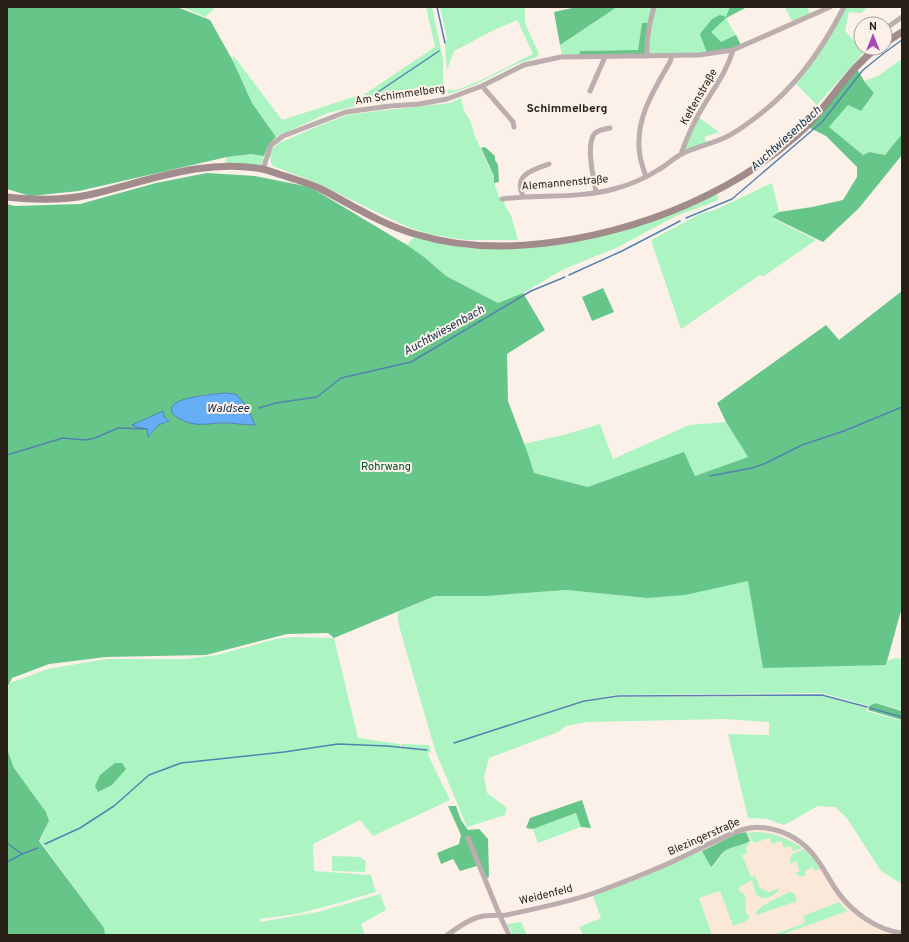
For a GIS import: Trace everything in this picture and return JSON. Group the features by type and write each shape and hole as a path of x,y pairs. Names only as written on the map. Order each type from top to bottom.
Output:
{"street":[{"path":"647,56 646,40 654,7"},
{"name":"Am Schimmelberg","path":"263,169 271,145 283,136 346,112 441,100 458,96 524,65 561,57 699,55 733,50 830,7"},
{"name":"Alemannenstraße","path":"502,199 523,196 548,197 613,189 634,183 646,177 659,170 681,154 726,137 767,110 782,96 808,65 829,35 844,7"},
{"path":"893,23 902,17"},
{"path":"893,38 902,32"},
{"name":"Keltenstraße","path":"681,154 687,136 697,116 730,62 733,50"},
{"path":"646,177 640,156 639,142 643,116 650,97 672,56"},
{"path":"7,197 34,200 86,195 185,170 223,166 263,169 318,188 385,224 423,236 475,245 508,246 572,239 619,229 655,218 690,203 740,177 769,158 798,134 821,110 856,66 867,56"},
{"path":"590,91 605,57"},
{"path":"482,86 513,122 514,127"},
{"path":"596,192 591,159 592,142 595,134 599,130 610,128"},
{"path":"523,196 519,188 521,179 526,174 549,164"},
{"name":"Blezingerstraße","path":"597,892 677,860 745,829 754,827 770,829 788,834 803,843 814,853 840,895 854,911 879,926 902,933"},
{"path":"468,838 509,935"},
{"name":"Weidenfeld","path":"448,935 475,918 484,916 500,916 597,892"}],"shaded area":[{"path":"754,827 770,829 803,843 837,891 866,919 902,935 658,935 675,863 702,851 711,867 726,850 750,841 746,832"}],"green space":[{"path":"7,7 177,7 210,20 233,61 252,103 276,137 269,144 264,156 251,154 227,157 79,191 30,196 7,189"},
{"path":"182,7 216,7 205,17"},
{"path":"426,7 432,7 443,59 443,92 368,102 364,95 365,94 435,47"},
{"path":"440,7 525,7 525,23 539,54 537,57 514,65 474,85 449,94 447,92 448,90 457,90 481,80 533,54 517,20 454,51 447,70 445,47 447,38"},
{"path":"577,7 617,7 560,45 554,12"},
{"path":"617,7 653,7 648,23 642,24 638,50 580,51 579,56 562,56 560,45"},
{"path":"655,7 747,7 726,18 741,45 699,54 648,55 647,41"},
{"path":"730,7 747,7 726,18 711,32 721,42 736,35 741,45 732,49 707,53 700,34 712,19 720,15 726,17"},
{"path":"785,7 807,7 810,14 792,21"},
{"path":"845,7 868,7 861,13 849,12 845,31 853,40 853,56 860,56 817,105 796,84 823,47"},
{"path":"642,23 648,23 646,55 579,56 580,51 638,50"},
{"path":"233,55 282,120 360,95 364,104 328,113 276,137 252,103 233,61"},
{"path":"902,59 902,134 885,155 870,152 863,155 829,127 848,105 861,111 874,93 864,81 878,76"},
{"path":"856,67 864,81 874,93 861,111 848,105 829,127 863,155 870,152 885,155 902,134 902,155 859,208 823,242 772,217 779,212 843,200 857,177 857,167 826,136 806,126"},
{"path":"461,98 464,111 470,120 474,134 494,176 494,183 500,199 504,201 505,206 511,215 518,240 465,240 428,234 403,225 317,183 273,166 270,159 271,153 279,143 348,115 450,103"},
{"path":"697,116 719,132 704,137 707,145 681,154"},
{"path":"485,147 495,156 495,160 498,165 499,182 494,183 494,176 481,148"},
{"path":"251,154 264,156 261,167 224,164 227,157"},
{"name":"Rohrwang","path":"207,173 255,176 310,187 407,245 446,276 498,303 523,293 545,330 507,354 508,401 534,473 588,487 684,452 695,476 748,457 726,422 717,403 826,325 839,340 902,291 902,607 886,665 763,668 748,581 685,595 647,598 566,590 486,596 435,596 334,638 328,633 287,634 206,655 106,657 49,664 12,678 7,688 7,204 15,206 80,204 156,183","holes":["225,393 236,394 255,424 198,423 187,421 175,416 178,402 202,395","164,417 168,421 158,425 148,436 147,429 137,427 133,424"]},
{"path":"772,183 779,212 772,218 816,240 764,276 760,275 681,329 651,240 700,214 715,210"},
{"path":"715,194 718,195 718,200 676,216 616,248 564,269 523,293 498,303 446,276 407,245 414,237 470,248 510,248 568,243 617,233 659,219"},
{"path":"603,288 614,312 592,321 582,297"},
{"path":"726,422 748,457 695,476 684,453 588,487 534,473 524,444 567,434 600,424 613,459 689,425"},
{"path":"748,581 886,665 888,661 895,658 902,659 902,710 875,703 868,706 822,693 617,695 583,700 518,722 584,701 618,697 823,696 867,708 866,711 902,721 902,884 881,871 846,817 835,807 818,806 784,825 767,819 748,818 728,734 769,735 769,722 724,719 587,722 566,726 558,732 489,758 484,777 487,793 507,808 505,815 467,827 435,750 401,633 398,612 435,596 486,596 566,590 647,598"},
{"path":"293,637 334,638 358,738 399,744 401,749 401,744 429,745 431,752 427,753 450,800 373,836 360,820 313,844 314,871 371,875 376,892 297,914 259,919 260,922 318,912 380,894 386,910 361,924 365,935 105,935 104,928 40,841 49,821 46,812 14,768 7,748 7,690 10,683 48,669 106,659 185,659 217,655 276,639"},
{"path":"875,703 902,711 902,720 868,710 869,706"},
{"path":"7,749 14,768 46,812 49,821 39,841 104,928 105,935 7,935"},
{"path":"115,763 122,763 126,769 112,785 98,792 95,786 100,775"},
{"path":"582,800 591,828 581,827 576,813 533,829 526,828 530,818"},
{"path":"448,806 456,806 461,820 468,830 479,829 488,839 489,877 485,879 477,866 460,871 453,859 441,864 437,853 459,844 461,835"},
{"path":"576,813 581,827 538,843 533,829"},
{"path":"746,832 750,841 726,850 711,867 702,851 736,834"},
{"path":"756,832 780,837 791,841 802,848 793,851 790,846 784,848 781,841 772,844 769,838 754,843 747,833"},
{"path":"748,842 749,845 745,847 748,853 742,855 751,877 755,876 760,888 769,892 780,888 772,896 763,898 756,895 752,880 739,887 739,891 745,895 746,913 750,918 744,922 733,926 720,891 699,898 712,935 583,935 579,927 601,918 593,896 643,877 702,851 712,867 726,850"},
{"path":"804,849 812,857 820,869 815,871 813,867 805,871 806,875 801,877 795,873 800,871 796,861 789,864 792,854"},
{"path":"332,856 361,857 366,862 365,872 332,871"},
{"path":"789,892 794,893 797,901 757,915 756,912 762,906"},
{"path":"839,902 847,911 781,935 773,935 805,923 803,916"},
{"path":"521,922 527,935 513,935 507,924"}],"water":[{"name":"Waldsee","path":"225,393 236,394 247,407 255,425 224,423 194,424 180,419 172,412 172,407 176,403 184,400 203,395"},
{"path":"163,411 164,417 169,421 158,425 148,437 147,429 132,425"}],"waterway":[{"path":"437,7 445,43"},
{"name":"Auchtwiesenbach","path":"686,218 732,199 822,122 863,70 902,40"},
{"path":"375,94 439,51"},
{"name":"Auchtwiesenbach","path":"569,275 622,251 680,221"},
{"name":"Auchtwiesenbach","path":"259,408 276,403 317,397 341,378 411,362 531,291 565,277"},
{"path":"710,476 752,468 764,464 802,445 844,431 902,407"},
{"name":"Auchtwiesenbach","path":"7,455 63,438 85,440 95,438 118,428 147,429"},
{"path":"454,743 584,701 618,696 822,695 867,707"},
{"path":"870,708 902,717"},
{"path":"45,844 80,828 114,806 149,775 181,763 284,752 338,744 387,746 427,750"},
{"path":"7,843 22,854 38,848"},
{"path":"7,862 22,854"}],"district":[{"name":"Schimmelberg","path":"567,109"}]}
